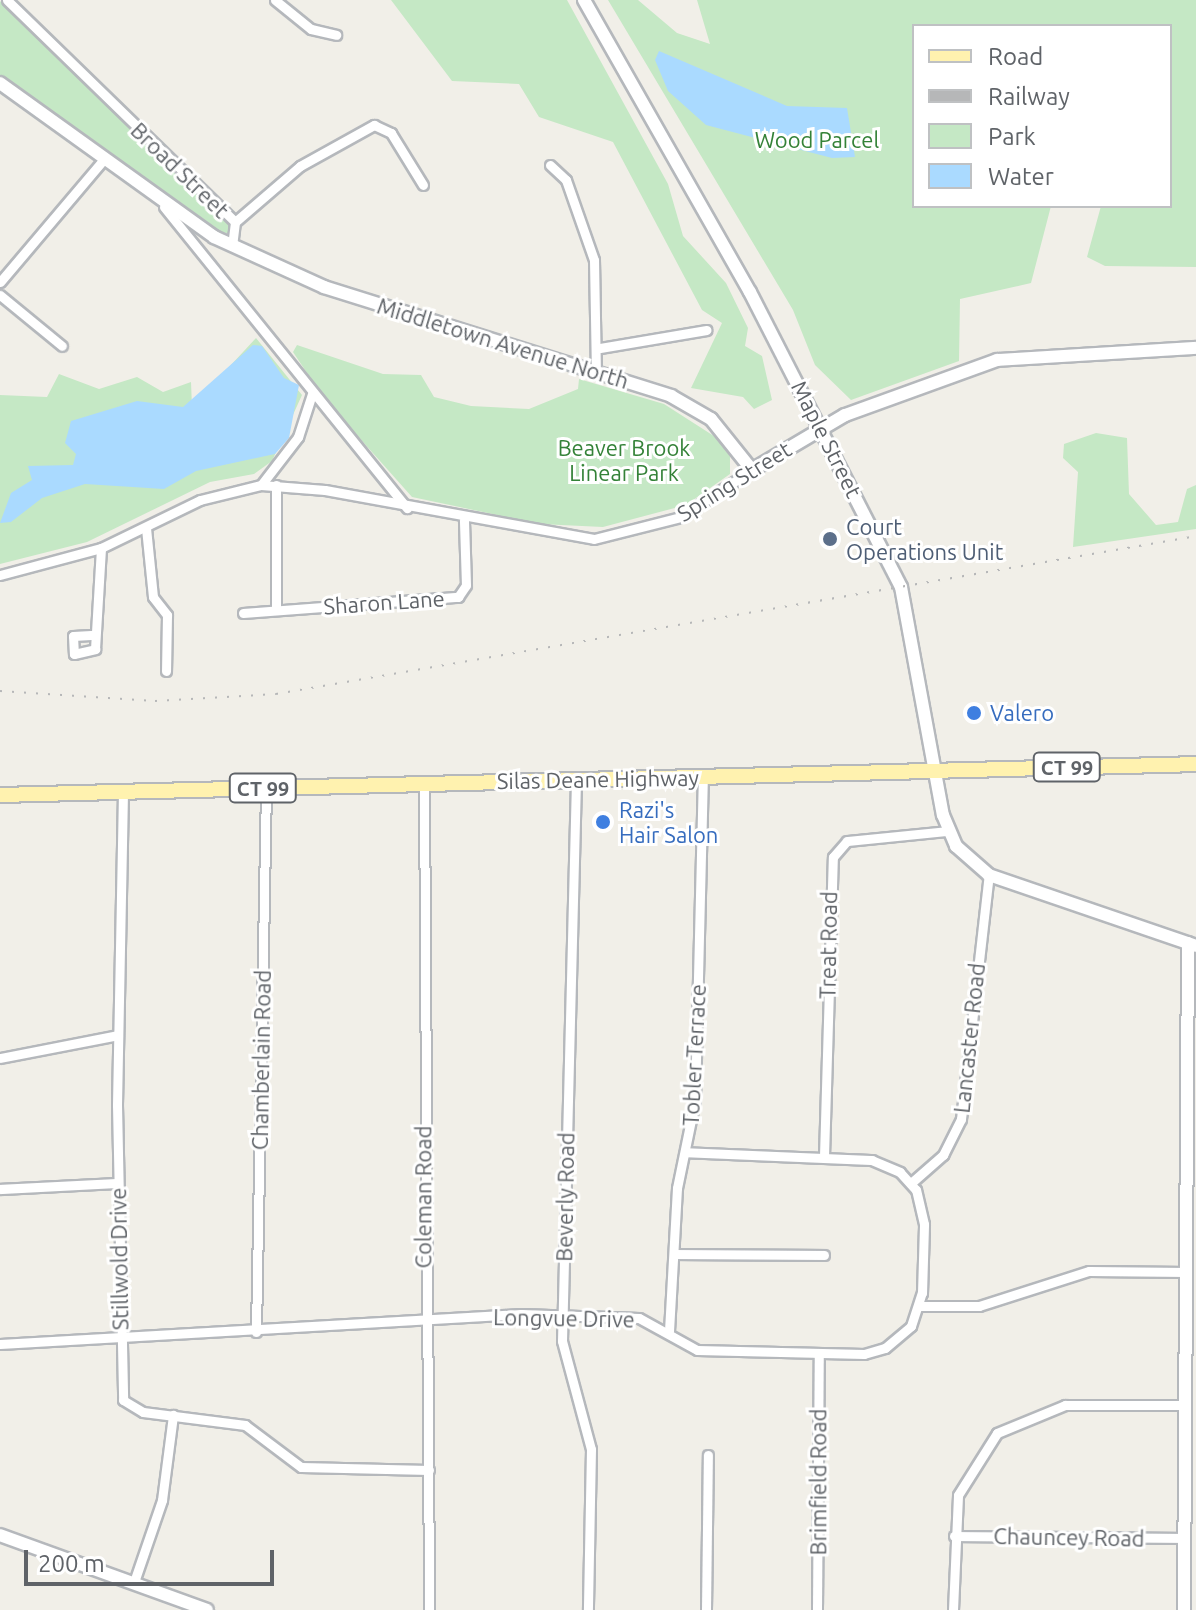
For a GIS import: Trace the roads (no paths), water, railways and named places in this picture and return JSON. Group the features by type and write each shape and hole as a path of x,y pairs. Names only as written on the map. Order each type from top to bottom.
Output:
{"main road":[{"name":"Maple Street","path":"584,0 822,427 907,605 947,831"},
{"name":"Broad Street","path":"0,83 164,207 232,246"},
{"name":"Middletown Avenue North","path":"232,246 324,287 689,403 722,430 752,470"},
{"name":"Spring Street","path":"752,470 822,427 997,360 1196,348"},
{"name":"Silas Deane Highway","path":"0,795 1196,764"},
{"path":"947,831 989,875 1192,945 1184,1610"},
{"path":"0,1535 207,1610"}],"street":[{"name":"Broad Street","path":"7,0 235,222 232,246"},
{"path":"275,0 311,29 336,35"},
{"path":"235,222 293,171 374,125 391,133 423,185"},
{"path":"0,282 103,160"},
{"path":"550,165 566,180 594,260 600,348 596,373"},
{"path":"164,207 407,508"},
{"path":"0,295 62,346"},
{"path":"600,348 706,330"},
{"path":"261,485 298,437 312,394"},
{"name":"Spring Street","path":"0,575 101,548 200,500 261,485 276,485 564,538 625,535 689,512 752,470"},
{"path":"276,485 276,608"},
{"name":"Sharon Lane","path":"243,613 276,608 458,597 466,585 464,520"},
{"path":"146,528 153,597 167,615 166,671"},
{"path":"91,635 101,548"},
{"name":"Tobler Terrace","path":"669,1331 685,1152 695,1100 703,777"},
{"name":"Beverly Road","path":"576,780 563,1315 564,1365 591,1449 588,1610"},
{"name":"Coleman Road","path":"424,784 423,1320 429,1470 429,1610"},
{"name":"Chamberlain Road","path":"256,1332 266,788"},
{"name":"Stillwold Drive","path":"123,792 117,1183 120,1342 126,1405 245,1425 301,1467 429,1470"},
{"name":"Treat Road","path":"824,1156 833,857 847,841 947,831"},
{"name":"Lancaster Road","path":"911,1183 943,1155 961,1119 989,875"},
{"path":"0,1058 118,1035"},
{"path":"685,1152 824,1156 882,1162 911,1183 924,1224 920,1306 979,1306 1089,1271 1187,1272"},
{"path":"0,1189 117,1183"},
{"path":"676,1254 824,1255"},
{"name":"Longvue Drive","path":"0,1344 120,1342 423,1320 563,1315 627,1316 669,1331 697,1350 819,1354 885,1348 911,1326 920,1306"},
{"name":"Brimfield Road","path":"817,1610 819,1354"},
{"path":"953,1610 954,1536 967,1473 1007,1425 1065,1405 1185,1405"},
{"path":"134,1582 162,1500 173,1415"},
{"path":"706,1610 708,1455"},
{"name":"Chauncey Road","path":"954,1536 1185,1538"}],"water":[{"path":"659,51 787,106 847,108 855,157 832,158 706,125 668,91 655,60"},
{"path":"253,345 262,346 284,378 299,385 289,438 275,454 196,471 164,489 85,484 42,498 11,522 0,523 11,493 32,480 28,466 73,465 76,454 65,443 71,421 137,401 183,407"}],"railway":[{"path":"0,691 155,701 276,694 1196,536"}],"place":[{"name":"Court Operations Unit","path":"830,539"},
{"name":"Valero","path":"974,713"},
{"name":"Razi's Hair Salon","path":"603,822"}],"park label":[{"name":"Wood Parcel","path":"817,140"},
{"name":"Beaver Brook Linear Park","path":"624,460"}]}
